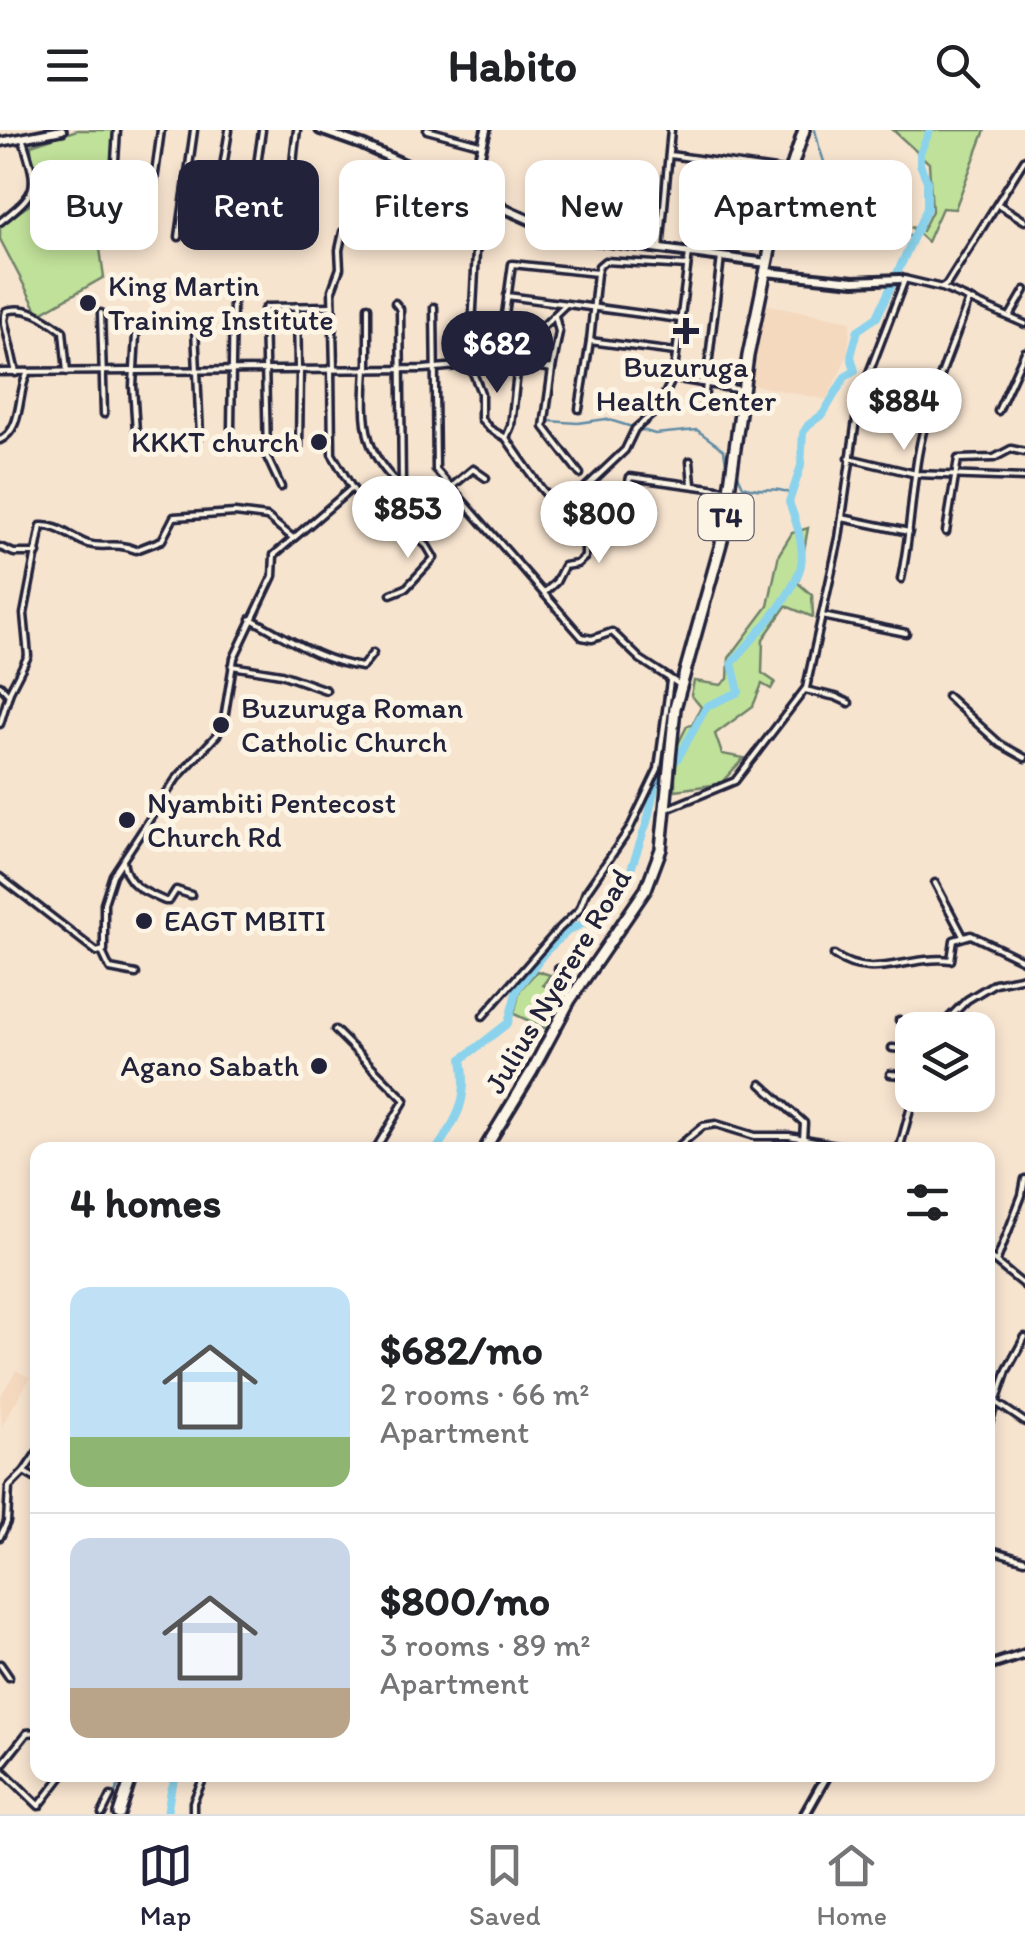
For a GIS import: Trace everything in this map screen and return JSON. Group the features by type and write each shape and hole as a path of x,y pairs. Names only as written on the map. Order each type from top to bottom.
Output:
{"highway":[{"name":"Julius Nyerere Road","path":"794,160 803,135"},
{"name":"Julius Nyerere Road","path":"489,1142 570,1000 646,889 661,848 675,683 716,568 742,390 771,250"},
{"path":"118,1814 129,1782"}],"main road":[{"path":"0,142 62,130"},
{"path":"320,130 395,160"},
{"path":"476,160 486,130"},
{"path":"660,250 854,281 902,279"},
{"path":"995,1664 1025,1654"},
{"path":"805,1814 823,1782"}],"street":[{"path":"115,160 117,130"},
{"path":"157,160 161,130"},
{"path":"190,160 194,130"},
{"path":"224,160 229,130"},
{"path":"258,160 262,130"},
{"path":"294,160 295,130"},
{"path":"428,130 482,145"},
{"path":"660,250 671,130"},
{"path":"0,222 22,207 30,196 34,176 24,140"},
{"path":"670,156 700,160"},
{"path":"942,288 1025,159"},
{"path":"998,204 1025,221"},
{"path":"339,250 340,268 333,284 332,306 332,454 352,488 391,531 399,532 474,469 486,478"},
{"path":"477,250 470,365 483,401 482,419 506,438 540,488 585,540 585,557 577,564 564,566 544,594"},
{"path":"575,529 586,486 625,450 635,429 657,410 673,378 689,254"},
{"path":"703,409 721,257"},
{"path":"579,409 599,266 605,262 687,266"},
{"path":"503,329 514,263 598,274"},
{"path":"666,809 736,781 805,690 842,518 863,388 902,279 942,288 1025,324"},
{"path":"1010,317 1025,290"},
{"path":"507,296 680,319"},
{"path":"231,428 233,298"},
{"path":"901,579 932,396 969,300"},
{"path":"395,303 400,309 402,486"},
{"path":"472,322 538,333 565,304"},
{"path":"281,488 268,463 264,310 267,306 332,306"},
{"path":"297,306 299,446"},
{"path":"368,306 369,446 382,467 426,510"},
{"path":"434,307 435,468 582,638 592,639 610,632 628,650 675,683 658,769 629,830 586,892 579,910 483,1016"},
{"path":"16,373 4,320 6,311 12,308 35,312 62,331 67,372"},
{"path":"101,314 104,414"},
{"path":"556,316 559,329 544,427 580,474"},
{"path":"196,329 200,436"},
{"path":"136,335 136,432"},
{"path":"590,341 676,352"},
{"path":"998,412 1025,352"},
{"path":"472,355 552,369"},
{"path":"506,438 511,430 518,364"},
{"path":"0,372 434,369 470,365"},
{"path":"0,440 13,431 27,374"},
{"path":"673,378 742,390"},
{"path":"946,532 958,459 994,458 1011,449 1025,452"},
{"path":"849,458 916,474 1025,478"},
{"path":"690,461 692,486"},
{"path":"604,506 614,515 623,506 630,477 730,491"},
{"path":"136,974 110,969 102,952 106,890 176,779 218,734 232,666 250,619 273,576 274,555 352,488"},
{"path":"0,724 28,656 24,614 38,533 43,525 58,528 93,546 122,544 136,550 162,540 174,517 236,513 267,517 293,538"},
{"path":"842,518 909,532"},
{"path":"391,594 410,584 434,558 406,526"},
{"path":"0,546 14,553 37,553"},
{"path":"821,616 906,633"},
{"path":"250,619 332,661 362,667 373,653"},
{"path":"232,666 281,674 326,690"},
{"path":"0,685 9,695"},
{"path":"805,690 850,703"},
{"path":"947,696 1000,744 1025,758"},
{"path":"123,861 131,885 161,900 169,900 176,890 192,895"},
{"path":"0,877 77,940 102,952"},
{"path":"935,884 963,936"},
{"path":"834,955 865,969 926,958 951,960 952,943 963,936 982,938 1025,961"},
{"path":"558,969 570,1000"},
{"path":"955,1012 996,983 1025,977"},
{"path":"335,1030 405,1100 381,1142"},
{"path":"890,1074 895,1074"},
{"path":"761,1084 804,1124 804,1142"},
{"path":"901,1142 909,1112"},
{"path":"684,1142 708,1124 755,1136 820,1142"},
{"path":"1025,1179 997,1260 1025,1286"},
{"path":"995,1407 1009,1364 1025,1336"},
{"path":"997,1402 1025,1422"},
{"path":"0,1537 7,1522 9,1488 30,1463"},
{"path":"24,1472 30,1475"},
{"path":"995,1550 1025,1560"},
{"path":"0,1664 8,1676"},
{"path":"30,1733 0,1768 38,1806 57,1782"},
{"path":"192,1814 201,1782"},
{"path":"102,1814 111,1796"}],"shaded area":[{"path":"764,304 851,321 848,354 827,400 749,384"},
{"path":"16,1370 30,1378 2,1426 0,1397"}],"green space":[{"path":"77,130 116,130 115,160 31,160 31,145"},
{"path":"893,130 985,130 955,209 942,208 927,242 912,227 922,231 932,211 929,163"},
{"path":"30,204 30,250 100,250 104,277 39,314 0,239 0,225"},
{"path":"808,528 798,583 812,595 813,617 786,606 763,639 762,673 775,682 771,689 762,684 753,706 715,734 722,754 744,758 720,784 675,790 675,750 701,707 691,695 694,681 721,685 728,679 729,658 768,606 779,554 792,533"},
{"path":"537,971 550,975 543,985 563,998 547,1029 514,1014 520,990"}],"waterway":[{"path":"815,130 824,160"},
{"path":"441,1142 463,1097 462,1059 508,1023 517,989 545,952 569,930 597,917 624,890 656,783 678,758 707,706 739,692 732,663 793,585 802,555 789,502 801,466 803,433 823,414 845,377 855,371 851,356 858,330 877,317 927,208 927,181 920,153 930,130"},
{"path":"548,421 578,423 606,419 655,434 697,430 724,450 727,470"},
{"path":"738,475 743,486 791,494"},
{"path":"112,1799 120,1782"},
{"path":"167,1814 174,1782"}],"place":[{"name":"King Martin Training Institute","path":"88,303"},
{"name":"Buzuruga Health Center","path":"686,331"},
{"name":"KKKT church","path":"319,442"},
{"name":"Buzuruga Roman Catholic Church","path":"221,725"},
{"name":"Nyambiti Pentecost Church Rd","path":"127,820"},
{"name":"EAGT MBITI","path":"144,921"},
{"name":"Agano Sabath","path":"319,1066"}]}
